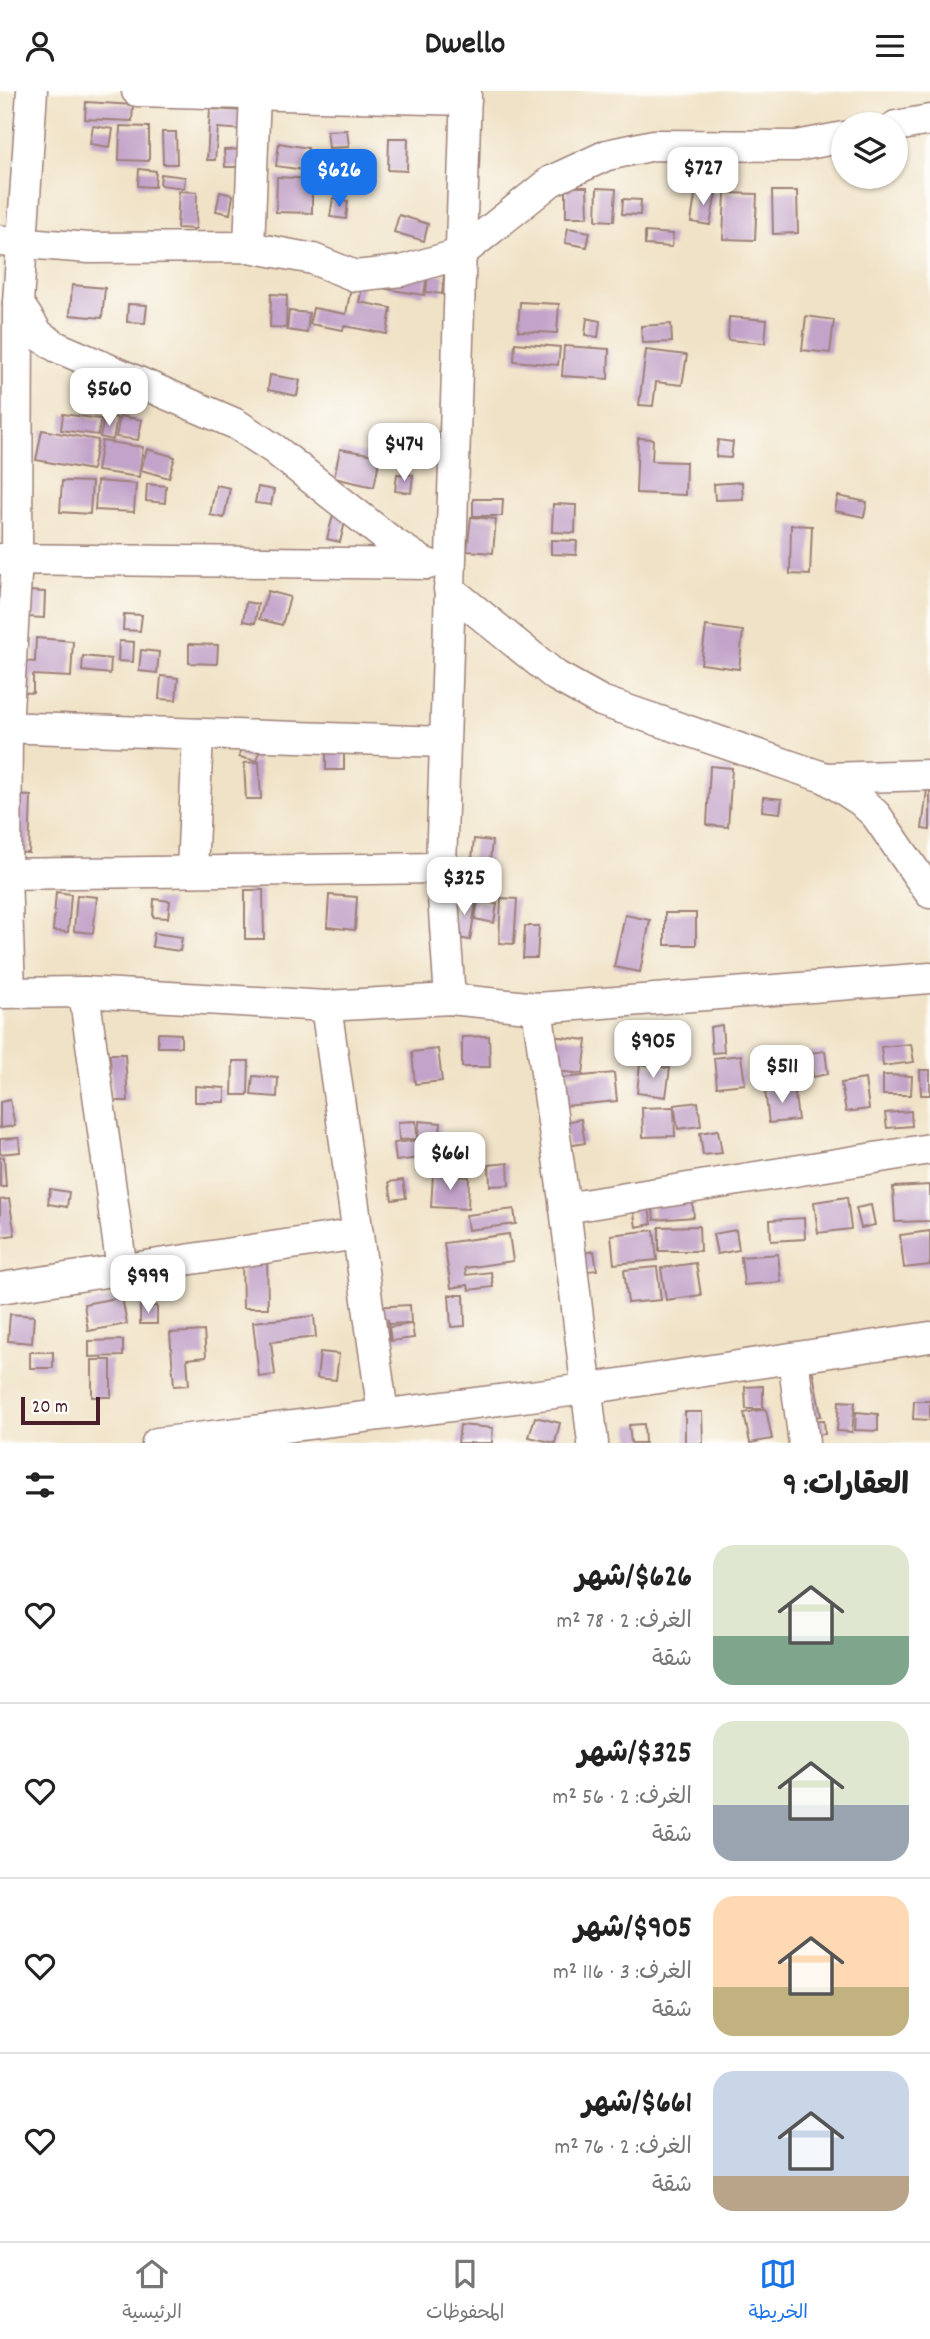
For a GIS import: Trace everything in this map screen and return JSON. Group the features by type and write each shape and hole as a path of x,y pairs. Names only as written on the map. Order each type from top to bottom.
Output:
{"street":[{"path":"32,91 12,241 18,303 10,396 4,727 5,992 84,992 326,1006 450,999 537,1008 930,978"},
{"path":"137,91 466,95 460,254 441,573 444,742 441,868 450,999"},
{"path":"249,247 255,94"},
{"path":"908,125 930,120"},
{"path":"12,241 89,247 249,247 313,259 355,276 401,271 460,254 551,181 607,155 654,145 797,146 831,139"},
{"path":"18,303 39,335 57,347 236,424 274,449 392,542 441,573 556,676 590,695 827,778 861,801 876,815 930,893"},
{"path":"9,559 441,573"},
{"path":"4,727 444,742"},
{"path":"192,871 198,734"},
{"path":"827,778 930,775"},
{"path":"3,874 441,868"},
{"path":"84,992 122,1270"},
{"path":"326,1006 383,1415"},
{"path":"537,1008 565,1208 593,1443"},
{"path":"565,1208 930,1149"},
{"path":"0,1288 358,1234"},
{"path":"157,1443 586,1389 930,1337"},
{"path":"793,1358 804,1443"}],"building":[{"path":"86,102 133,105 132,121 85,119"},
{"path":"210,109 247,111 245,130 218,128 215,160 207,160"},
{"path":"93,126 113,129 110,147 90,144"},
{"path":"120,126 149,127 149,161 119,160"},
{"path":"347,130 349,147 329,148 327,131"},
{"path":"162,132 176,132 177,164 163,164"},
{"path":"389,138 408,138 407,171 388,170"},
{"path":"279,143 308,148 304,170 276,166"},
{"path":"243,149 244,167 225,167 224,150"},
{"path":"139,169 156,171 155,187 138,186"},
{"path":"161,174 185,177 184,188 160,185"},
{"path":"277,177 312,179 312,213 276,212"},
{"path":"566,187 587,187 588,217 566,217"},
{"path":"597,188 616,189 614,221 596,220"},
{"path":"696,189 716,193 710,225 691,222"},
{"path":"179,191 197,192 196,229 177,228"},
{"path":"772,191 797,191 798,233 773,234"},
{"path":"220,192 233,195 230,214 216,211"},
{"path":"725,193 757,194 755,240 723,239"},
{"path":"333,198 348,201 346,219 330,217"},
{"path":"623,199 641,200 640,215 622,214"},
{"path":"399,215 428,224 424,241 394,232"},
{"path":"568,228 590,232 587,247 565,243"},
{"path":"645,232 673,234 672,247 645,245"},
{"path":"389,269 427,275 424,295 386,289"},
{"path":"354,272 365,274 359,302 391,308 387,334 344,326 343,330 310,324 313,308 346,314"},
{"path":"428,274 444,275 442,294 426,292"},
{"path":"72,285 105,288 102,318 70,315"},
{"path":"271,294 287,295 286,328 270,327"},
{"path":"520,302 559,304 557,333 518,331"},
{"path":"128,304 147,305 145,323 127,322"},
{"path":"289,311 309,313 307,333 287,330"},
{"path":"806,316 834,320 830,353 802,350"},
{"path":"729,317 767,320 765,343 728,340"},
{"path":"587,318 600,321 598,337 585,335"},
{"path":"671,324 672,342 642,343 641,326"},
{"path":"515,343 560,347 558,365 514,361"},
{"path":"564,346 609,349 608,379 562,376"},
{"path":"646,350 687,355 682,385 656,382 653,406 639,405"},
{"path":"270,375 300,380 297,396 268,390"},
{"path":"63,414 101,419 98,435 61,430"},
{"path":"105,415 117,418 113,440 100,437"},
{"path":"120,416 142,420 138,440 116,437"},
{"path":"42,430 98,440 92,470 36,460"},
{"path":"638,438 653,439 652,461 686,462 685,495 636,493"},
{"path":"718,440 733,442 731,458 716,457"},
{"path":"102,441 143,447 139,477 97,471"},
{"path":"147,449 175,457 169,478 141,470"},
{"path":"340,449 380,456 374,487 334,478"},
{"path":"397,474 413,475 411,493 395,491"},
{"path":"62,481 92,482 90,514 60,512"},
{"path":"97,481 136,484 134,512 95,510"},
{"path":"742,482 743,499 715,500 714,484"},
{"path":"147,484 166,486 165,503 146,501"},
{"path":"216,485 230,488 224,518 210,515"},
{"path":"258,487 274,490 271,505 255,503"},
{"path":"838,496 867,502 864,517 835,511"},
{"path":"473,499 503,499 502,516 473,516"},
{"path":"553,504 576,505 575,533 552,532"},
{"path":"334,511 347,514 340,542 327,539"},
{"path":"471,517 496,519 493,553 467,551"},
{"path":"791,525 812,526 810,575 790,574"},
{"path":"551,540 577,541 576,555 551,554"},
{"path":"10,590 45,592 44,618 8,616"},
{"path":"268,591 290,597 282,625 259,619"},
{"path":"246,602 258,604 255,623 243,621"},
{"path":"124,614 142,615 140,631 123,630"},
{"path":"706,626 743,631 739,669 701,664"},
{"path":"36,638 73,641 71,677 33,675 33,693 2,691 4,660 35,662"},
{"path":"119,641 134,642 133,662 118,661"},
{"path":"189,644 218,645 217,664 189,663"},
{"path":"141,650 159,652 157,673 139,671"},
{"path":"83,656 111,659 110,674 82,671"},
{"path":"161,676 178,678 176,700 159,699"},
{"path":"326,739 344,740 344,770 326,770"},
{"path":"242,742 260,746 257,761 239,757"},
{"path":"259,762 261,799 246,799 244,763"},
{"path":"710,766 732,768 728,827 707,825"},
{"path":"930,782 930,830 922,829"},
{"path":"0,795 31,796 29,853 0,852"},
{"path":"763,797 782,799 780,813 762,811"},
{"path":"474,839 492,841 489,871 471,869"},
{"path":"245,890 263,890 264,939 245,939"},
{"path":"56,892 71,894 68,932 53,931"},
{"path":"459,893 477,896 470,940 451,937"},
{"path":"77,895 97,897 93,933 74,931"},
{"path":"329,895 357,897 355,930 327,927"},
{"path":"501,898 517,899 514,944 499,943"},
{"path":"154,899 170,901 168,918 153,917"},
{"path":"478,901 497,904 494,923 475,919"},
{"path":"665,913 696,913 696,945 665,945"},
{"path":"625,915 650,920 640,972 614,967"},
{"path":"525,926 539,926 537,958 523,958"},
{"path":"154,933 182,937 180,951 152,947"},
{"path":"722,1025 724,1052 712,1053 710,1027"},
{"path":"158,1033 181,1034 181,1047 158,1047"},
{"path":"660,1034 660,1051 634,1051 634,1035"},
{"path":"542,1035 587,1040 583,1074 538,1069"},
{"path":"489,1036 490,1067 462,1067 462,1037"},
{"path":"911,1044 914,1062 883,1066 881,1047"},
{"path":"438,1049 442,1081 415,1084 412,1052"},
{"path":"825,1051 828,1074 813,1077 809,1053"},
{"path":"110,1054 125,1054 128,1101 112,1101"},
{"path":"741,1055 745,1084 717,1087 714,1058"},
{"path":"233,1061 249,1061 248,1095 232,1095"},
{"path":"640,1064 670,1068 666,1097 637,1093"},
{"path":"920,1070 930,1070 930,1095 921,1095"},
{"path":"614,1073 617,1101 564,1106 561,1078"},
{"path":"883,1075 912,1076 911,1095 883,1095"},
{"path":"253,1076 278,1078 277,1097 251,1095"},
{"path":"865,1079 869,1109 846,1112 841,1083"},
{"path":"195,1086 225,1088 225,1102 195,1102"},
{"path":"794,1087 798,1120 769,1123 765,1090"},
{"path":"10,1100 15,1126 0,1128 0,1102"},
{"path":"698,1102 701,1126 678,1129 674,1105"},
{"path":"674,1107 675,1136 643,1137 642,1108"},
{"path":"911,1111 912,1126 887,1128 885,1113"},
{"path":"581,1119 585,1143 568,1146 564,1122"},
{"path":"416,1121 417,1139 399,1140 398,1122"},
{"path":"419,1121 441,1123 439,1141 418,1139"},
{"path":"718,1130 722,1153 703,1155 700,1133"},
{"path":"19,1138 20,1152 0,1154 0,1139"},
{"path":"418,1140 421,1158 396,1161 394,1143"},
{"path":"0,1157 4,1157 6,1187 0,1187"},
{"path":"508,1163 509,1185 490,1186 489,1165"},
{"path":"433,1175 469,1177 468,1209 431,1207"},
{"path":"403,1180 406,1198 392,1200 389,1182"},
{"path":"930,1185 930,1221 895,1222 893,1187"},
{"path":"50,1189 69,1192 67,1207 48,1204"},
{"path":"692,1196 694,1217 654,1220 652,1199"},
{"path":"847,1197 851,1229 818,1233 814,1202"},
{"path":"9,1199 15,1235 0,1237 0,1200"},
{"path":"648,1204 652,1224 636,1227 633,1207"},
{"path":"871,1205 875,1225 861,1228 856,1208"},
{"path":"514,1209 516,1224 468,1230 466,1215"},
{"path":"804,1218 805,1239 771,1241 770,1220"},
{"path":"699,1226 700,1251 659,1251 659,1227"},
{"path":"654,1230 657,1260 614,1264 611,1235"},
{"path":"736,1230 739,1250 717,1254 713,1234"},
{"path":"930,1231 930,1265 904,1268 900,1235"},
{"path":"509,1234 513,1261 465,1268 466,1275 491,1272 493,1287 469,1290 468,1285 451,1288 444,1243"},
{"path":"594,1251 597,1270 580,1272 577,1254"},
{"path":"778,1254 781,1282 744,1285 741,1257"},
{"path":"242,1256 267,1256 268,1308 243,1308"},
{"path":"696,1263 701,1295 666,1300 661,1268"},
{"path":"657,1267 661,1300 628,1303 624,1270"},
{"path":"449,1295 464,1295 465,1326 451,1327"},
{"path":"122,1297 127,1324 88,1331 84,1304"},
{"path":"410,1305 411,1323 389,1324 388,1319 389,1340 371,1341 369,1307"},
{"path":"140,1306 157,1306 157,1324 140,1324"},
{"path":"10,1314 34,1316 32,1343 8,1341"},
{"path":"314,1316 316,1337 271,1342 275,1375 259,1377 253,1322"},
{"path":"412,1324 414,1338 391,1341 389,1327"},
{"path":"204,1331 206,1357 187,1359 189,1385 174,1386 170,1333"},
{"path":"123,1340 123,1356 89,1357 89,1341"},
{"path":"30,1352 53,1352 53,1368 30,1368"},
{"path":"320,1352 339,1354 336,1380 317,1378"},
{"path":"92,1360 111,1360 111,1397 92,1397"},
{"path":"812,1368 821,1416 801,1419 793,1372"},
{"path":"763,1386 763,1409 746,1409 745,1387"},
{"path":"839,1401 855,1402 852,1432 837,1431"},
{"path":"914,1401 930,1401 930,1420 913,1419"},
{"path":"766,1409 772,1439 750,1443 744,1413"},
{"path":"685,1412 702,1412 703,1443 685,1443"},
{"path":"856,1412 878,1414 878,1431 855,1430"},
{"path":"535,1417 560,1423 555,1443 529,1437"},
{"path":"824,1420 825,1434 801,1435 800,1421"},
{"path":"644,1424 645,1443 631,1443 629,1425"},
{"path":"460,1425 493,1428 492,1443 458,1443"}]}
